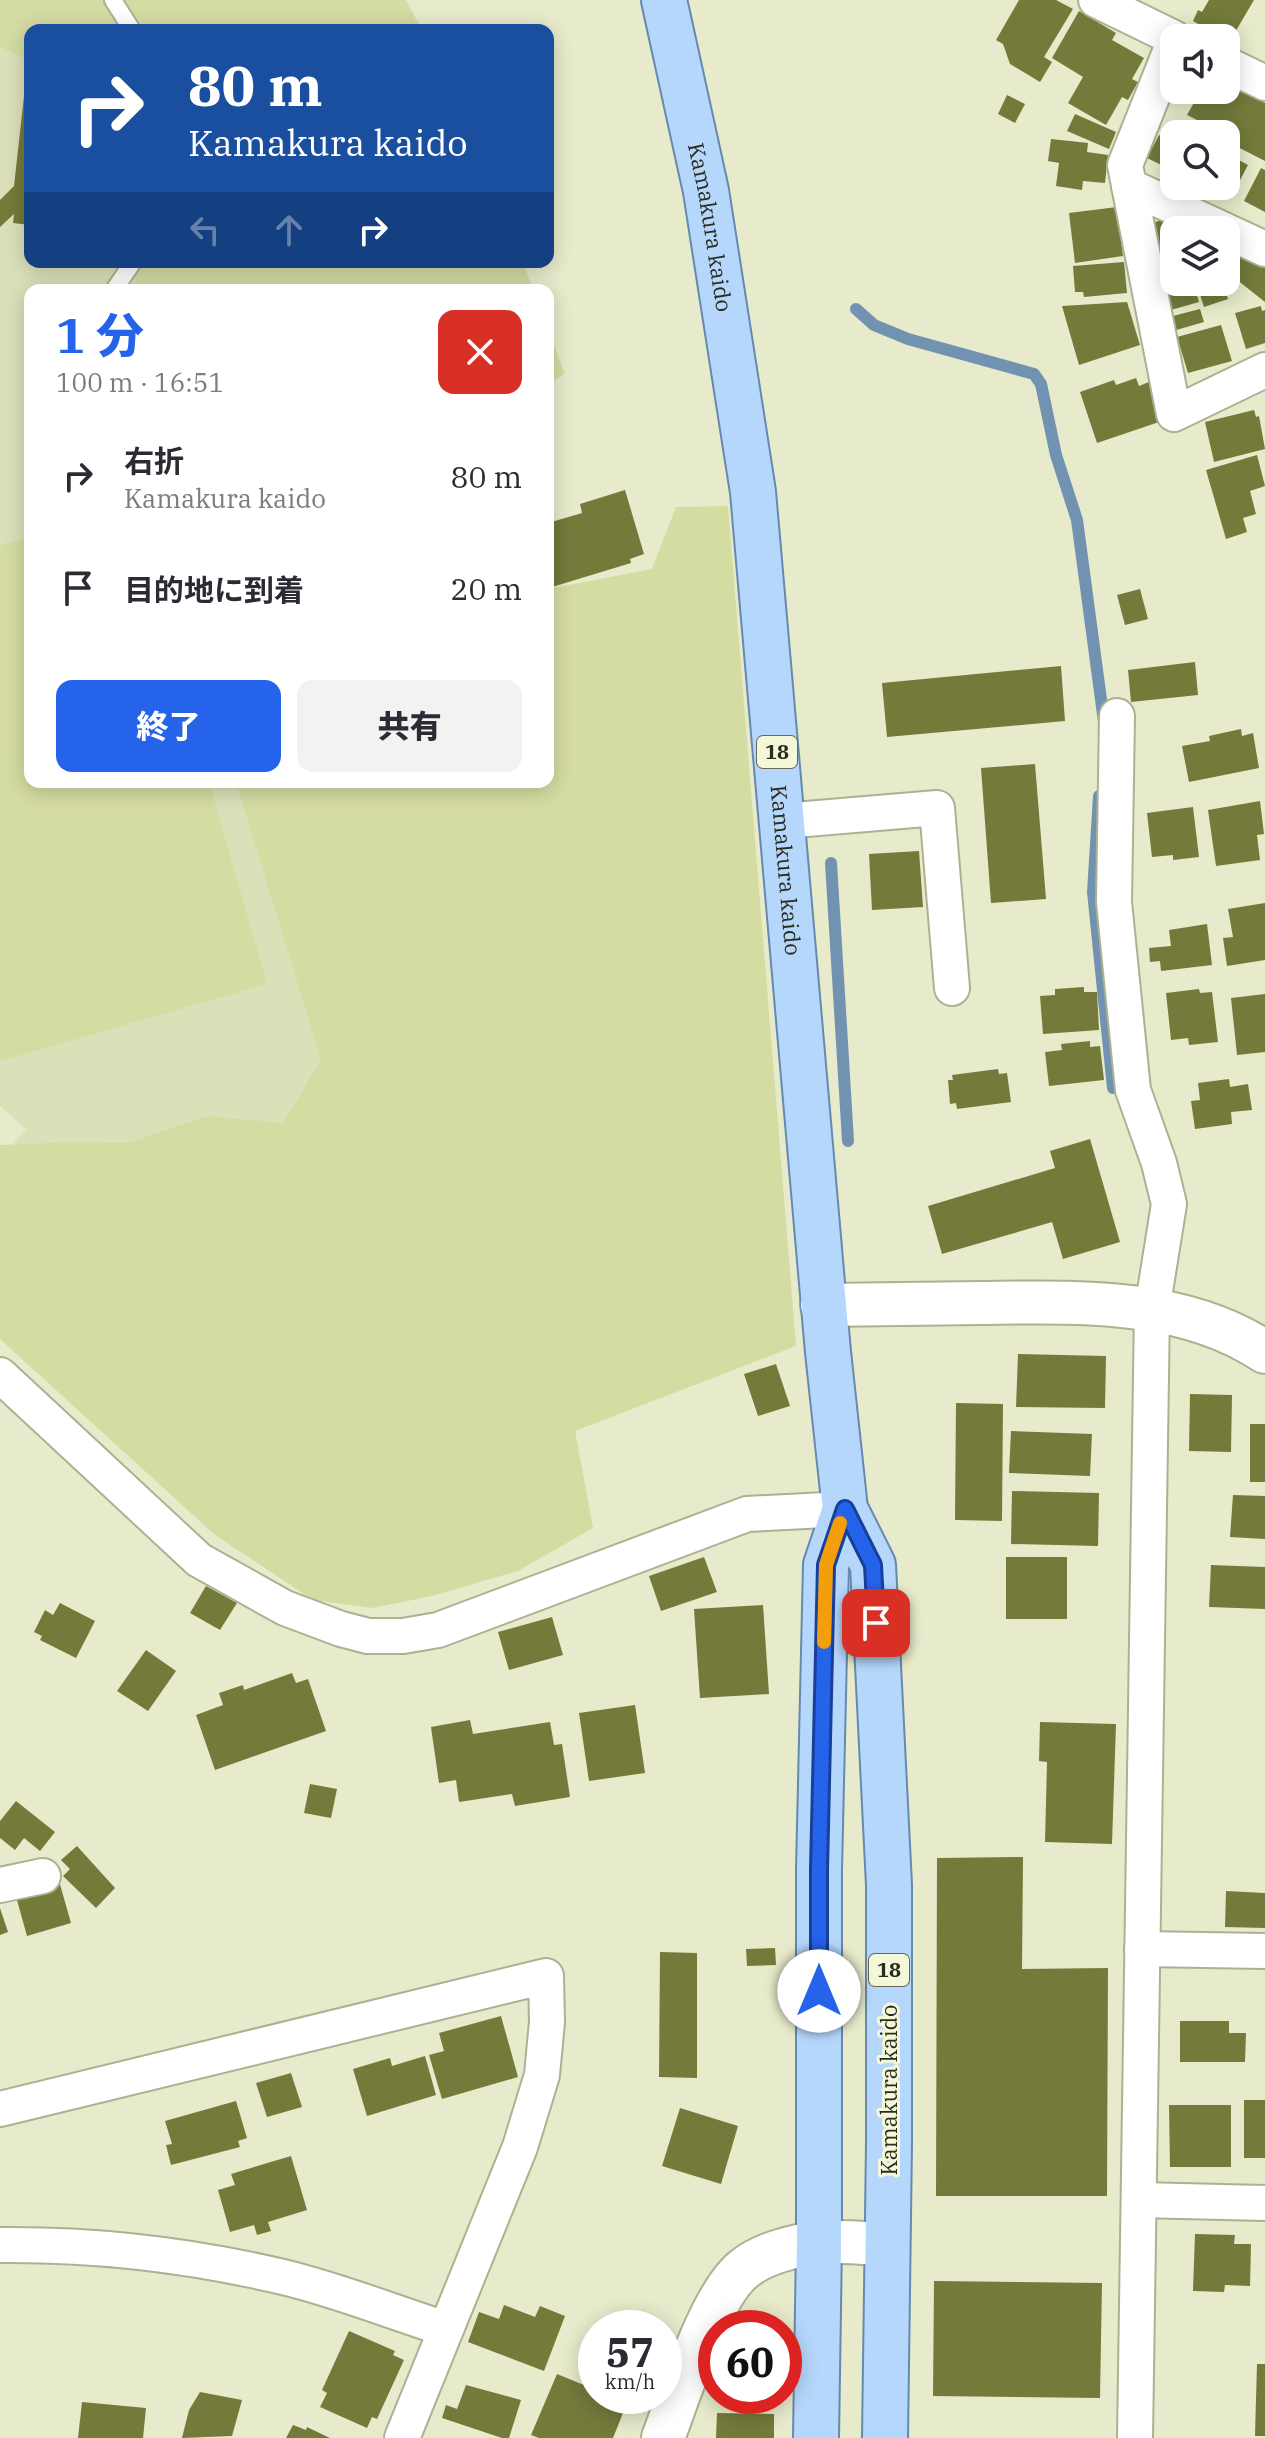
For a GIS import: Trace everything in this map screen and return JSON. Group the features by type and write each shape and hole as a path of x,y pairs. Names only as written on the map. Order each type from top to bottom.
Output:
{"main road":[{"name":"Kamakura kaido","path":"664,0 706,191 753,492 822,1305 845,1509 873,1565 889,1885 885,2438"},
{"name":"Kamakura kaido","path":"816,2438 819,1870 826,1565 845,1509"}],"street":[{"path":"1096,0 1160,33"},
{"path":"1240,71 1265,83"},
{"path":"1160,76 1125,165 1174,414 1265,370"},
{"path":"1129,186 1194,216"},
{"path":"1240,237 1265,249"},
{"path":"1117,716 1114,902 1133,1090 1159,1163 1169,1204 1152,1310 1135,2438"},
{"path":"783,821 937,808 952,988"},
{"path":"822,1305 1051,1303 1152,1310 1207,1323 1265,1352"},
{"path":"0,1375 199,1560 285,1608 368,1636 403,1636 438,1630 747,1514 845,1509"},
{"path":"3,1881 43,1876"},
{"path":"1142,1949 1265,1951"},
{"path":"0,2109 546,1976 547,2022 542,2075 520,2147 402,2438"},
{"path":"1139,2200 1265,2203"},
{"path":"663,2438 713,2313 726,2288 743,2269 764,2256 819,2243 888,2244"},
{"path":"0,2245 62,2245 168,2254 285,2277 446,2329"}],"lane":[{"path":"113,0 128,24"}],"shaded area":[{"path":"0,0 24,24 24,268 170,268 166,284 24,284 24,788 268,788 408,1235 0,1160 26,1129 0,1106"},
{"path":"0,0 406,0 419,24 24,24 24,58 0,47"},
{"path":"137,268 525,268 531,284 134,284"},
{"path":"554,346 565,374 554,380"},
{"path":"728,506 796,1346 575,1431 593,1528 518,1571 432,1596 373,1608 313,1600 215,1535 0,1339 0,1145 128,1143 208,1116 283,1123 321,1060 238,788 554,788 554,588 652,569 676,507"},
{"path":"24,539 24,788 211,788 267,984 0,1061 0,545"}],"building":[{"path":"1019,0 1056,0 1073,9 1044,57 1052,62 1040,82 1010,64 1003,44 996,40"},
{"path":"1209,0 1254,0 1240,24 1198,24 1193,21 1198,10 1202,12"},
{"path":"1079,11 1116,33 1112,40 1144,58 1132,79 1138,82 1128,100 1122,97 1106,125 1068,103 1083,77 1052,58"},
{"path":"1240,90 1265,103 1265,161 1240,148 1240,120 1197,120 1187,115 1193,104 1240,104"},
{"path":"1007,95 1025,104 1015,123 998,114"},
{"path":"24,96 24,224 13,223 14,214 0,227 0,200 14,186"},
{"path":"1075,114 1116,132 1109,149 1067,131"},
{"path":"1160,136 1160,164 1147,158"},
{"path":"1051,139 1088,143 1087,152 1108,155 1105,183 1083,181 1082,190 1056,186 1059,163 1048,161"},
{"path":"1240,161 1248,165 1240,180"},
{"path":"1261,168 1265,170 1265,212 1244,201"},
{"path":"1117,207 1123,256 1075,263 1069,213"},
{"path":"1160,221 1160,250 1152,223"},
{"path":"1246,248 1265,262 1265,302 1240,282 1240,256"},
{"path":"1124,262 1127,293 1084,297 1083,292 1075,292 1073,266"},
{"path":"1167,296 1197,296 1199,302 1171,310"},
{"path":"1200,296 1227,296 1228,299 1204,307"},
{"path":"1127,302 1140,345 1079,365 1062,306"},
{"path":"1261,306 1262,311 1265,310 1265,343 1246,349 1235,313"},
{"path":"1200,309 1204,322 1173,331 1169,317"},
{"path":"1221,325 1232,361 1188,373 1177,337"},
{"path":"1136,378 1139,386 1149,382 1162,421 1097,443 1080,392 1114,380 1116,385"},
{"path":"1254,410 1256,417 1259,416 1265,449 1214,462 1205,422"},
{"path":"1257,455 1265,486 1250,491 1256,514 1243,518 1247,532 1226,539 1206,470"},
{"path":"625,490 644,554 630,559 631,563 554,586 554,521 582,513 580,504"},
{"path":"1140,589 1148,619 1125,625 1117,595"},
{"path":"1195,662 1198,695 1131,702 1128,670"},
{"path":"1061,666 1065,721 887,737 882,683"},
{"path":"1241,729 1242,736 1253,733 1259,768 1189,782 1182,746 1210,741 1209,736"},
{"path":"1035,764 1046,899 991,903 981,768"},
{"path":"1260,801 1264,834 1257,835 1260,860 1216,866 1208,810"},
{"path":"1193,807 1199,857 1173,860 1173,855 1152,857 1147,813"},
{"path":"919,851 923,907 872,910 869,854"},
{"path":"1265,903 1265,960 1227,966 1223,938 1233,937 1228,909"},
{"path":"1207,924 1212,965 1161,971 1160,961 1150,962 1149,948 1171,946 1169,930"},
{"path":"1084,987 1084,992 1097,992 1099,1030 1043,1034 1040,996 1055,995 1055,989"},
{"path":"1199,989 1200,993 1212,992 1218,1042 1189,1045 1188,1038 1171,1040 1166,993"},
{"path":"1265,994 1265,1052 1237,1055 1231,998"},
{"path":"1090,1041 1090,1047 1100,1046 1104,1080 1049,1086 1045,1052 1062,1050 1061,1044"},
{"path":"998,1069 999,1074 1007,1073 1011,1102 957,1109 956,1103 950,1104 948,1080 953,1080 952,1075"},
{"path":"1229,1079 1230,1087 1248,1084 1252,1110 1231,1112 1232,1124 1195,1129 1191,1101 1200,1100 1198,1083"},
{"path":"1090,1139 1120,1242 1063,1259 1052,1222 942,1254 928,1206 1055,1168 1050,1151"},
{"path":"1018,1354 1106,1356 1105,1408 1016,1407"},
{"path":"776,1364 790,1406 758,1416 744,1374"},
{"path":"1190,1394 1232,1395 1231,1452 1189,1451"},
{"path":"956,1403 1003,1404 1002,1521 955,1520"},
{"path":"1250,1424 1265,1424 1265,1482 1250,1482"},
{"path":"1011,1431 1092,1434 1090,1476 1009,1473"},
{"path":"1012,1491 1099,1493 1098,1546 1011,1544"},
{"path":"1233,1495 1265,1496 1265,1539 1230,1537"},
{"path":"704,1557 717,1592 661,1611 649,1576"},
{"path":"1006,1557 1067,1557 1067,1619 1006,1619"},
{"path":"1211,1565 1265,1567 1265,1609 1209,1607"},
{"path":"206,1586 237,1603 220,1630 190,1613"},
{"path":"60,1603 95,1621 76,1658 40,1640 42,1636 34,1632 45,1610 53,1615"},
{"path":"763,1605 769,1694 700,1698 694,1609"},
{"path":"552,1617 563,1655 509,1670 498,1632"},
{"path":"146,1650 176,1671 148,1711 117,1691"},
{"path":"292,1673 296,1683 308,1679 326,1731 215,1770 196,1715 223,1705 219,1693 243,1685 244,1690"},
{"path":"635,1705 645,1773 589,1781 579,1713"},
{"path":"470,1720 473,1734 550,1722 554,1745 562,1744 570,1797 515,1806 512,1794 459,1802 456,1780 439,1783 431,1727"},
{"path":"1040,1722 1116,1724 1112,1844 1045,1842 1047,1762 1039,1761"},
{"path":"310,1784 337,1789 331,1818 304,1813"},
{"path":"16,1801 55,1832 40,1851 24,1838 15,1850 0,1838 0,1821"},
{"path":"77,1846 115,1888 96,1908 63,1876 70,1869 61,1860"},
{"path":"1023,1857 1022,1969 1108,1968 1107,2196 936,2196 937,1858"},
{"path":"59,1881 71,1923 27,1936 15,1893"},
{"path":"1226,1891 1265,1893 1265,1928 1225,1927"},
{"path":"0,1908 8,1932 0,1935"},
{"path":"775,1948 776,1965 747,1966 746,1949"},
{"path":"660,1952 697,1953 697,2078 659,2077"},
{"path":"501,2016 518,2077 442,2099 429,2055 444,2051 439,2033"},
{"path":"1180,2021 1229,2021 1229,2033 1246,2033 1245,2062 1180,2062"},
{"path":"425,2056 436,2095 367,2116 353,2069 390,2058 392,2066"},
{"path":"291,2073 302,2107 267,2117 256,2083"},
{"path":"1244,2100 1265,2100 1265,2158 1244,2158"},
{"path":"236,2101 247,2138 238,2141 240,2147 171,2165 166,2145 172,2144 165,2121"},
{"path":"1169,2105 1231,2105 1231,2167 1170,2167"},
{"path":"680,2108 738,2126 721,2184 662,2166"},
{"path":"291,2156 307,2210 268,2222 271,2231 257,2235 254,2225 230,2232 218,2190 235,2185 231,2174"},
{"path":"1195,2234 1235,2235 1234,2244 1251,2244 1250,2286 1225,2285 1224,2292 1193,2291"},
{"path":"934,2281 1102,2283 1100,2398 933,2396"},
{"path":"504,2305 535,2317 540,2306 565,2316 544,2371 468,2342 479,2312 499,2319"},
{"path":"349,2331 395,2351 393,2355 404,2360 377,2419 372,2417 367,2428 320,2407 327,2393 322,2390"},
{"path":"1257,2364 1265,2364 1265,2436 1255,2436"},
{"path":"557,2374 578,2383 578,2414 623,2414 613,2438 539,2438 531,2435"},
{"path":"466,2385 521,2400 509,2438 442,2418 446,2405 457,2409"},
{"path":"200,2392 242,2400 232,2436 182,2438 189,2410"},
{"path":"82,2402 146,2408 143,2438 78,2438"},
{"path":"717,2414 774,2414 774,2438 716,2438"},
{"path":"293,2425 306,2430 307,2427 330,2438 286,2438"}],"waterway":[{"path":"856,309 874,325 908,339 1034,374 1041,384 1056,455 1077,520 1104,722"},
{"path":"1099,796 1093,892 1113,1088"},
{"path":"831,863 848,1141"}],"slow traffic":[{"path":"824,1642 826,1565 840,1523"}],"route":[{"path":"819,1991 826,1565 845,1509 873,1565 876,1623"}]}
